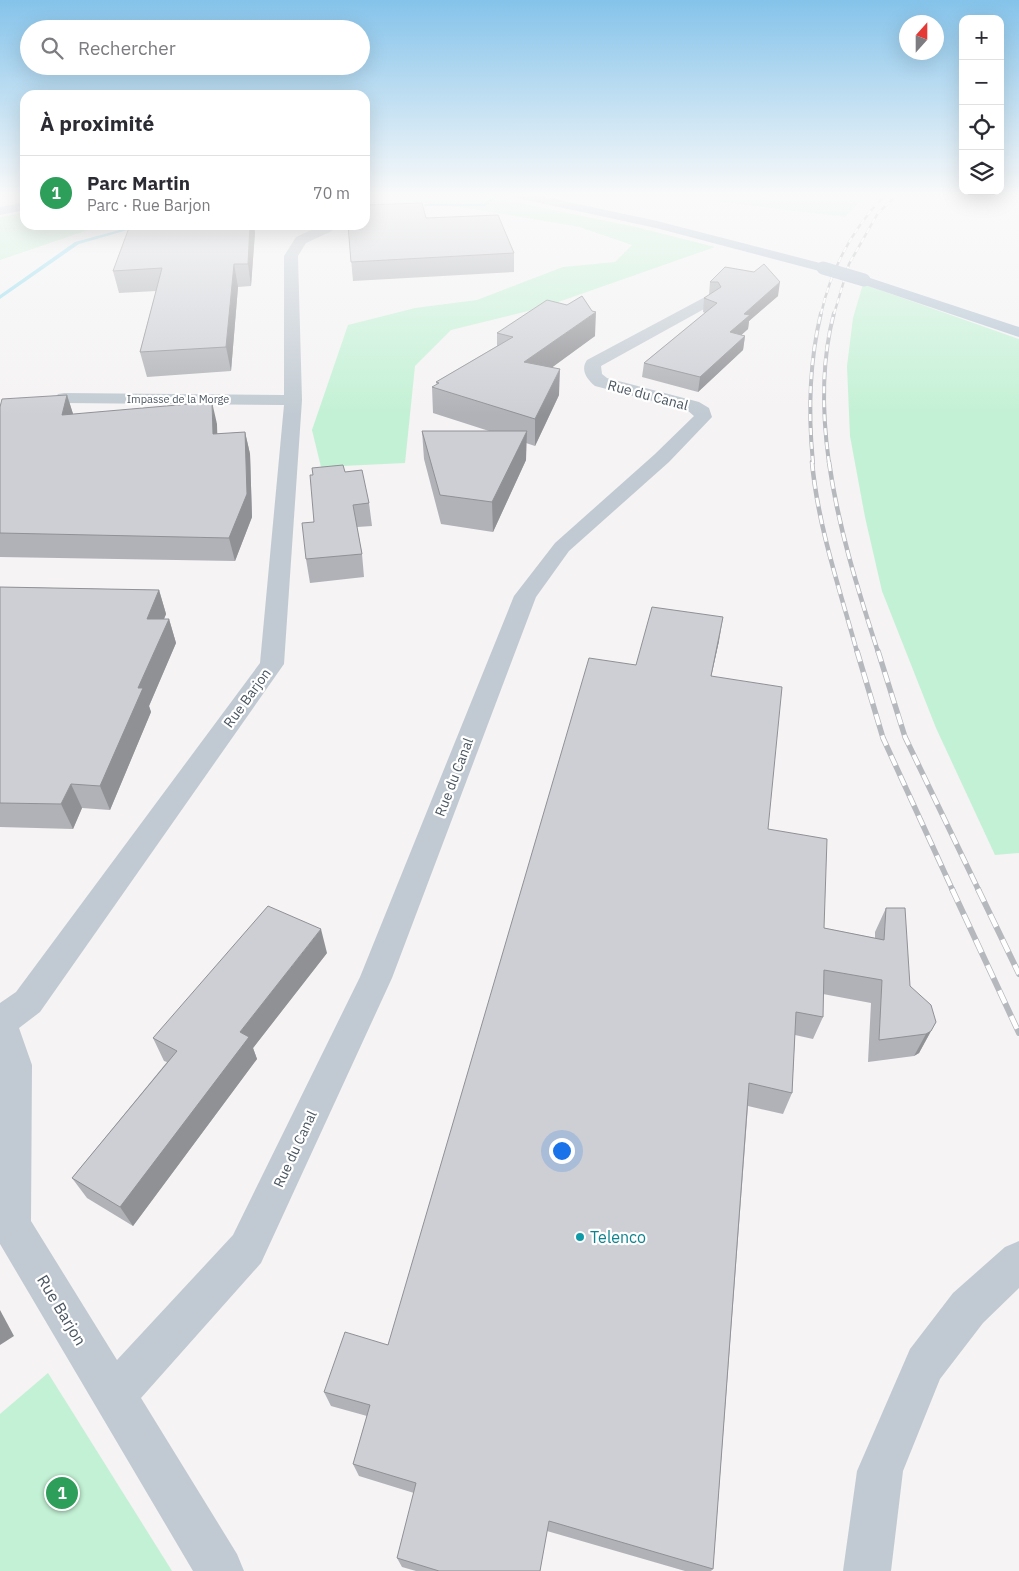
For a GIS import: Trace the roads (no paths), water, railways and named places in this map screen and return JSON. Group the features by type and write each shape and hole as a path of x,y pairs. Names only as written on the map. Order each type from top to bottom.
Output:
{"main road":[{"path":"832,268 1019,325"},
{"path":"864,278 1019,332"}],"street":[{"name":"Rue Barjon","path":"220,1571 11,1225 15,1065 0,1022 28,1002 272,664 293,400 291,268"},
{"name":"Rue du Canal","path":"114,1395 247,1250 376,978 525,596 562,547 662,458 703,417 703,412 693,406 601,382 595,377 592,370 593,363 710,300"},
{"name":"Impasse de la Morge","path":"64,398 293,400"},
{"path":"867,1571 880,1471 925,1364 968,1308 1019,1261"}],"waterway":[{"path":"0,297 41,268"}],"railway":[{"path":"821,314 836,268"},
{"path":"834,314 848,268"},
{"path":"813,463 810,425 812,369 821,313"},
{"path":"829,463 824,388 827,350 834,313"},
{"path":"812,462 824,534 857,652"},
{"path":"829,462 843,534 878,652"},
{"path":"857,651 883,738 953,891"},
{"path":"878,651 905,737 979,891"},
{"path":"952,889 1019,1033"},
{"path":"978,889 1019,974"}],"place":[{"name":"Telenco","path":"580,1237"},
{"name":"Parc Martin","path":"62,1493"}]}
